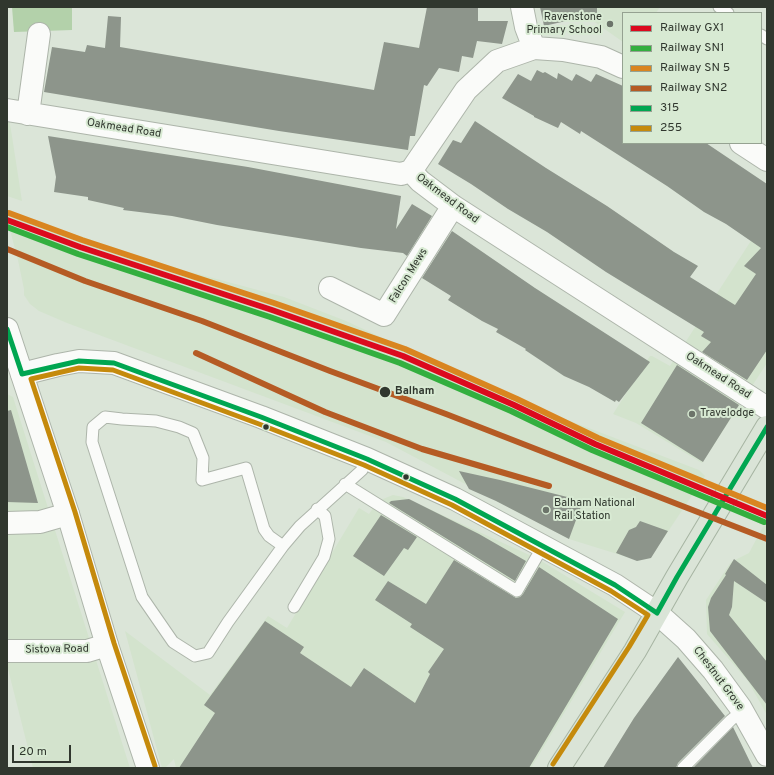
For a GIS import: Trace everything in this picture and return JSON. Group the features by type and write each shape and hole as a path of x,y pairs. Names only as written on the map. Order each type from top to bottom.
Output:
{"highway":[{"path":"559,768 635,651 677,577 767,427"}],"street":[{"path":"522,7 526,27 534,48"},
{"path":"17,112 39,34"},
{"path":"411,171 466,90 497,61 534,48 563,50 601,57 622,67"},
{"name":"Oakmead Road","path":"17,112 401,174 411,171 420,181 453,206 767,408"},
{"path":"743,144 767,160"},
{"name":"Falcon Mews","path":"330,288 384,315 453,206"},
{"path":"7,329 15,362 68,514 107,645 148,768"},
{"name":"Chestnut Grove","path":"15,362 58,365 79,361 114,363 254,414 367,459 455,499 615,585 657,613 693,645 713,670 742,711 767,755"},
{"path":"7,523 40,522 68,514"},
{"name":"Sistova Road","path":"7,651 87,651 107,645"}],"lane":[{"path":"283,546 269,536 264,529 246,468 202,480 203,458 193,433 179,427 156,421 105,417 93,427 92,442 142,598 173,642 195,656 208,653 228,622 283,546 300,526 362,470 367,459"},
{"path":"345,484 517,591 543,546"},
{"path":"294,607 324,557 329,539 325,516 318,509"},
{"path":"683,768 742,711"}],"shaded area":[{"name":"Ravenstone Primary School","path":"586,7 660,7 657,12 622,12 622,41 582,13"},
{"path":"7,110 11,130 22,201 7,196"},
{"path":"7,212 183,270 284,297 346,321 454,371 557,416 699,470 705,476 657,548 627,557 569,539 386,442 67,323 39,311 30,304 24,295 18,260 7,219"},
{"path":"767,216 767,363 702,463 636,423 613,414 650,356 670,366"},
{"path":"7,394 13,397 130,768 33,768 8,669"},
{"path":"393,495 403,497 538,559 625,612 531,768 176,768 174,759 165,768 162,768 125,631 210,695 268,616 287,628 359,508 369,514 378,501"},
{"path":"767,519 767,715 748,681 707,634 706,600 731,562 749,553"}],"green space":[{"path":"12,7 72,7 72,30 14,32"}],"building":[{"path":"427,7 478,7 478,21 508,21 502,44 477,41 473,58 462,56 459,72 439,68 427,86 424,85 415,136 410,136 408,150 279,131 44,92 52,47 85,52 87,45 105,48 108,16 121,17 120,47 374,90 384,42 419,48"},
{"path":"540,7 597,7 597,14 544,26"},
{"path":"537,70 543,73 545,72 557,79 558,73 572,81 576,74 591,82 596,74 622,86 622,144 707,144 767,184 767,350 747,380 702,352 711,342 701,336 704,332 606,272 547,232 438,164 453,140 461,143 475,121 607,206 674,252 698,266 690,277 735,305 756,274 744,266 761,248 581,131 580,134 561,122 558,128 534,117 502,98 518,74 531,81"},
{"path":"48,136 248,167 401,196 396,229 412,204 432,216 407,256 403,253 361,248 217,225 172,216 123,210 124,208 88,200 88,197 54,192 56,177"},
{"path":"452,231 535,288 650,362 619,402 616,400 615,402 589,387 564,376 525,350 526,349 496,332 498,329 448,300 451,296 422,278"},
{"path":"677,365 739,405 703,462 641,423"},
{"path":"11,410 38,503 7,502 7,411"},
{"name":"Balham National Rail Station","path":"459,471 583,501 569,539 496,501 469,489"},
{"path":"409,499 479,534 526,561 515,581 389,503 391,501"},
{"path":"381,515 417,537 408,550 404,548 384,576 353,556"},
{"path":"640,521 668,531 651,558 637,561 616,553 629,530 636,527"},
{"path":"734,559 767,585 767,603 734,581 732,607 729,615 767,662 767,705 710,631 708,607 711,598 726,575 725,574"},
{"path":"454,560 516,598 523,594 539,567 618,619 529,768 179,768 215,713 204,705 265,621 304,647 300,653 351,687 364,668 415,703 430,674 428,672 444,649 410,627 412,624 375,600 388,581 426,604"},
{"path":"678,657 725,716 678,763 676,768 603,768 634,718"},
{"path":"733,727 753,768 693,768"}],"rail line":[{"name":"GX1","path":"7,220 80,247 272,310 403,356 514,405 595,444 767,516"},
{"name":"SN1","path":"7,227 78,254 270,317 400,363 511,411 592,450 764,522"},
{"name":"SN2","path":"7,249 85,281 202,321 446,414 767,539"},
{"name":"SN2","path":"196,353 325,412 422,449 549,486"}],"transit line":[{"path":"9,213 82,240 274,303 405,349 517,399 598,438 767,508"},
{"name":"315","path":"7,329 22,374"},
{"name":"315","path":"22,374 79,361 114,363 261,417 367,459 455,499 615,585 657,613"},
{"name":"255","path":"155,766 114,643 75,512 31,379 79,368 113,370 259,424 364,465 452,505 611,591 648,615 553,764"},
{"name":"315","path":"657,613 767,427"}],"place":[{"name":"Ravenstone Primary School","path":"610,24"},
{"name":"Balham","path":"385,392"},
{"name":"Travelodge","path":"692,414"},
{"name":"Balham National Rail Station","path":"546,510"}]}
